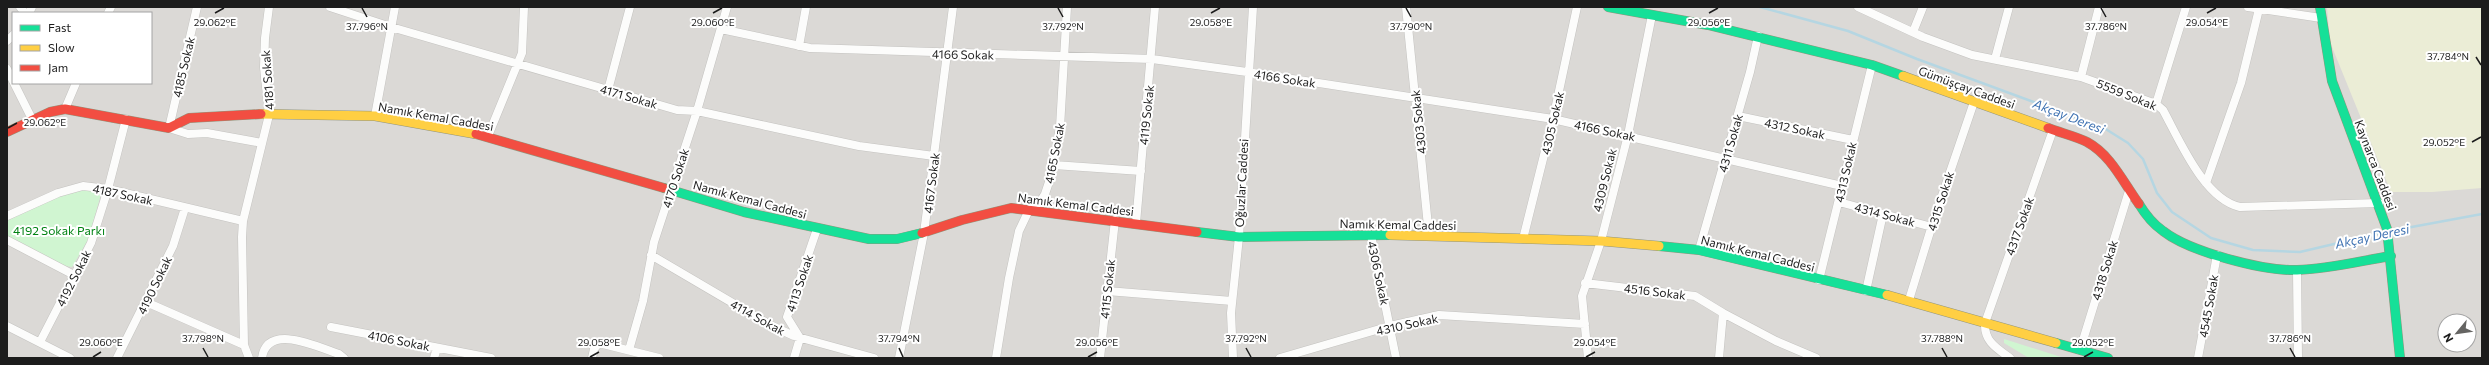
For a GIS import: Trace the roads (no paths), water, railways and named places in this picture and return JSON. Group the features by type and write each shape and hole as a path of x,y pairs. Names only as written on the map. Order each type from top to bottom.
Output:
{"street":[{"name":"4185 Sokak","path":"169,128 197,7"},
{"name":"4181 Sokak","path":"244,345 243,221 269,115 264,67 264,38 269,7"},
{"name":"4171 Sokak","path":"330,7 391,27 677,110 697,111 859,146 934,156"},
{"path":"375,116 395,7"},
{"path":"488,136 522,52 524,7"},
{"path":"608,90 630,7"},
{"name":"4170 Sokak","path":"629,350 643,301 651,255 670,190 697,111 727,7"},
{"path":"799,46 806,7"},
{"name":"4167 Sokak","path":"899,358 924,233 953,7"},
{"name":"4165 Sokak","path":"996,358 1009,278 1019,231 1029,210 1040,202 1045,194 1054,165 1060,127 1067,7"},
{"name":"4119 Sokak","path":"1136,223 1152,59 1155,7"},
{"name":"Oğuzlar Caddesi","path":"1233,358 1232,301 1238,237 1252,7"},
{"name":"4303 Sokak","path":"1406,7 1429,236"},
{"name":"4305 Sokak","path":"1523,239 1553,119 1577,7"},
{"name":"Gümüşçay Caddesi","path":"1608,7 1653,11 1872,65 2053,130 2097,148 2112,162 2145,214 2166,234 2189,246 2217,255 2256,266 2297,270 2391,256"},
{"path":"1913,32 1923,7"},
{"path":"1995,60 2009,7"},
{"path":"2081,76 2099,7"},
{"path":"2156,104 2186,7"},
{"path":"2248,7 2321,18"},
{"name":"Kaynarca Caddesi","path":"2320,7 2336,94 2379,203 2387,229 2391,256 2400,358"},
{"name":"5559 Sokak","path":"1862,8 1913,32 1972,55 2081,76 2156,104 2163,110 2206,183 2224,202 2240,207 2379,203"},
{"path":"2206,183 2241,83 2259,8"},
{"name":"4309 Sokak","path":"1588,358 1582,296 1585,283 1601,241 1628,135 1653,11"},
{"name":"4166 Sokak","path":"721,29 799,46 948,54 1152,59 1248,72 1553,119 1628,135 1842,186"},
{"name":"4311 Sokak","path":"1699,250 1738,116 1758,36"},
{"name":"4313 Sokak","path":"1819,280 1872,65"},
{"path":"7,69 12,80"},
{"path":"14,84 32,119"},
{"path":"65,109 76,84"},
{"name":"4315 Sokak","path":"1909,300 1974,102"},
{"path":"7,132 32,119 65,109 126,119 169,128 188,134 207,133 262,143"},
{"name":"Namık Kemal Caddesi","path":"169,128 189,118 295,113 375,116 488,136 744,212 851,236 882,239 924,233 962,220 1011,208 1115,220 1238,237 1371,235 1429,236 1601,241 1699,250 1819,280 1909,300 2108,358"},
{"name":"4312 Sokak","path":"1738,116 1853,140"},
{"name":"4192 Sokak","path":"40,342 91,243 108,189 126,119"},
{"name":"4317 Sokak","path":"1985,323 2053,130"},
{"path":"1054,165 1141,171"},
{"name":"4187 Sokak","path":"7,216 71,188 84,186 108,189 243,221"},
{"name":"4318 Sokak","path":"2080,350 2129,191"},
{"name":"4314 Sokak","path":"1839,202 1932,227"},
{"name":"4190 Sokak","path":"117,358 173,246 185,208"},
{"path":"1866,290 1883,214"},
{"name":"4115 Sokak","path":"1100,358 1115,220"},
{"name":"4113 Sokak","path":"800,338 788,318 817,228"},
{"name":"4306 Sokak","path":"1371,235 1396,358"},
{"path":"7,240 74,275"},
{"name":"4114 Sokak","path":"651,255 770,325 800,338 861,357 874,358"},
{"name":"4545 Sokak","path":"2198,358 2217,255"},
{"path":"2297,270 2298,358"},
{"name":"4516 Sokak","path":"1585,283 1695,296 1723,314 1776,341 1816,358"},
{"path":"1107,291 1232,301"},
{"path":"146,302 244,345 249,358"},
{"path":"1718,358 1723,314"},
{"name":"4310 Sokak","path":"1280,358 1390,326 1439,316 1585,324"},
{"path":"1985,323 1984,332 1987,340 2010,358"},
{"path":"7,326 70,358"},
{"name":"4106 Sokak","path":"331,327 491,358"},
{"path":"794,358 800,338"},
{"path":"262,358 264,348 270,341 280,339 300,342 339,354 344,358"},
{"path":"592,358 594,349 600,343 659,358"},
{"path":"434,358 437,348"}],"waterway":[{"name":"Akçay Deresi","path":"1760,7 1848,31 1917,59 2104,128 2128,143 2143,159 2157,193 2172,212 2211,238 2253,250 2300,252 2385,232"},
{"name":"Akçay Deresi","path":"2390,231 2482,214"}],"park label":[{"name":"4192 Sokak Parkı","path":"59,230"}]}
